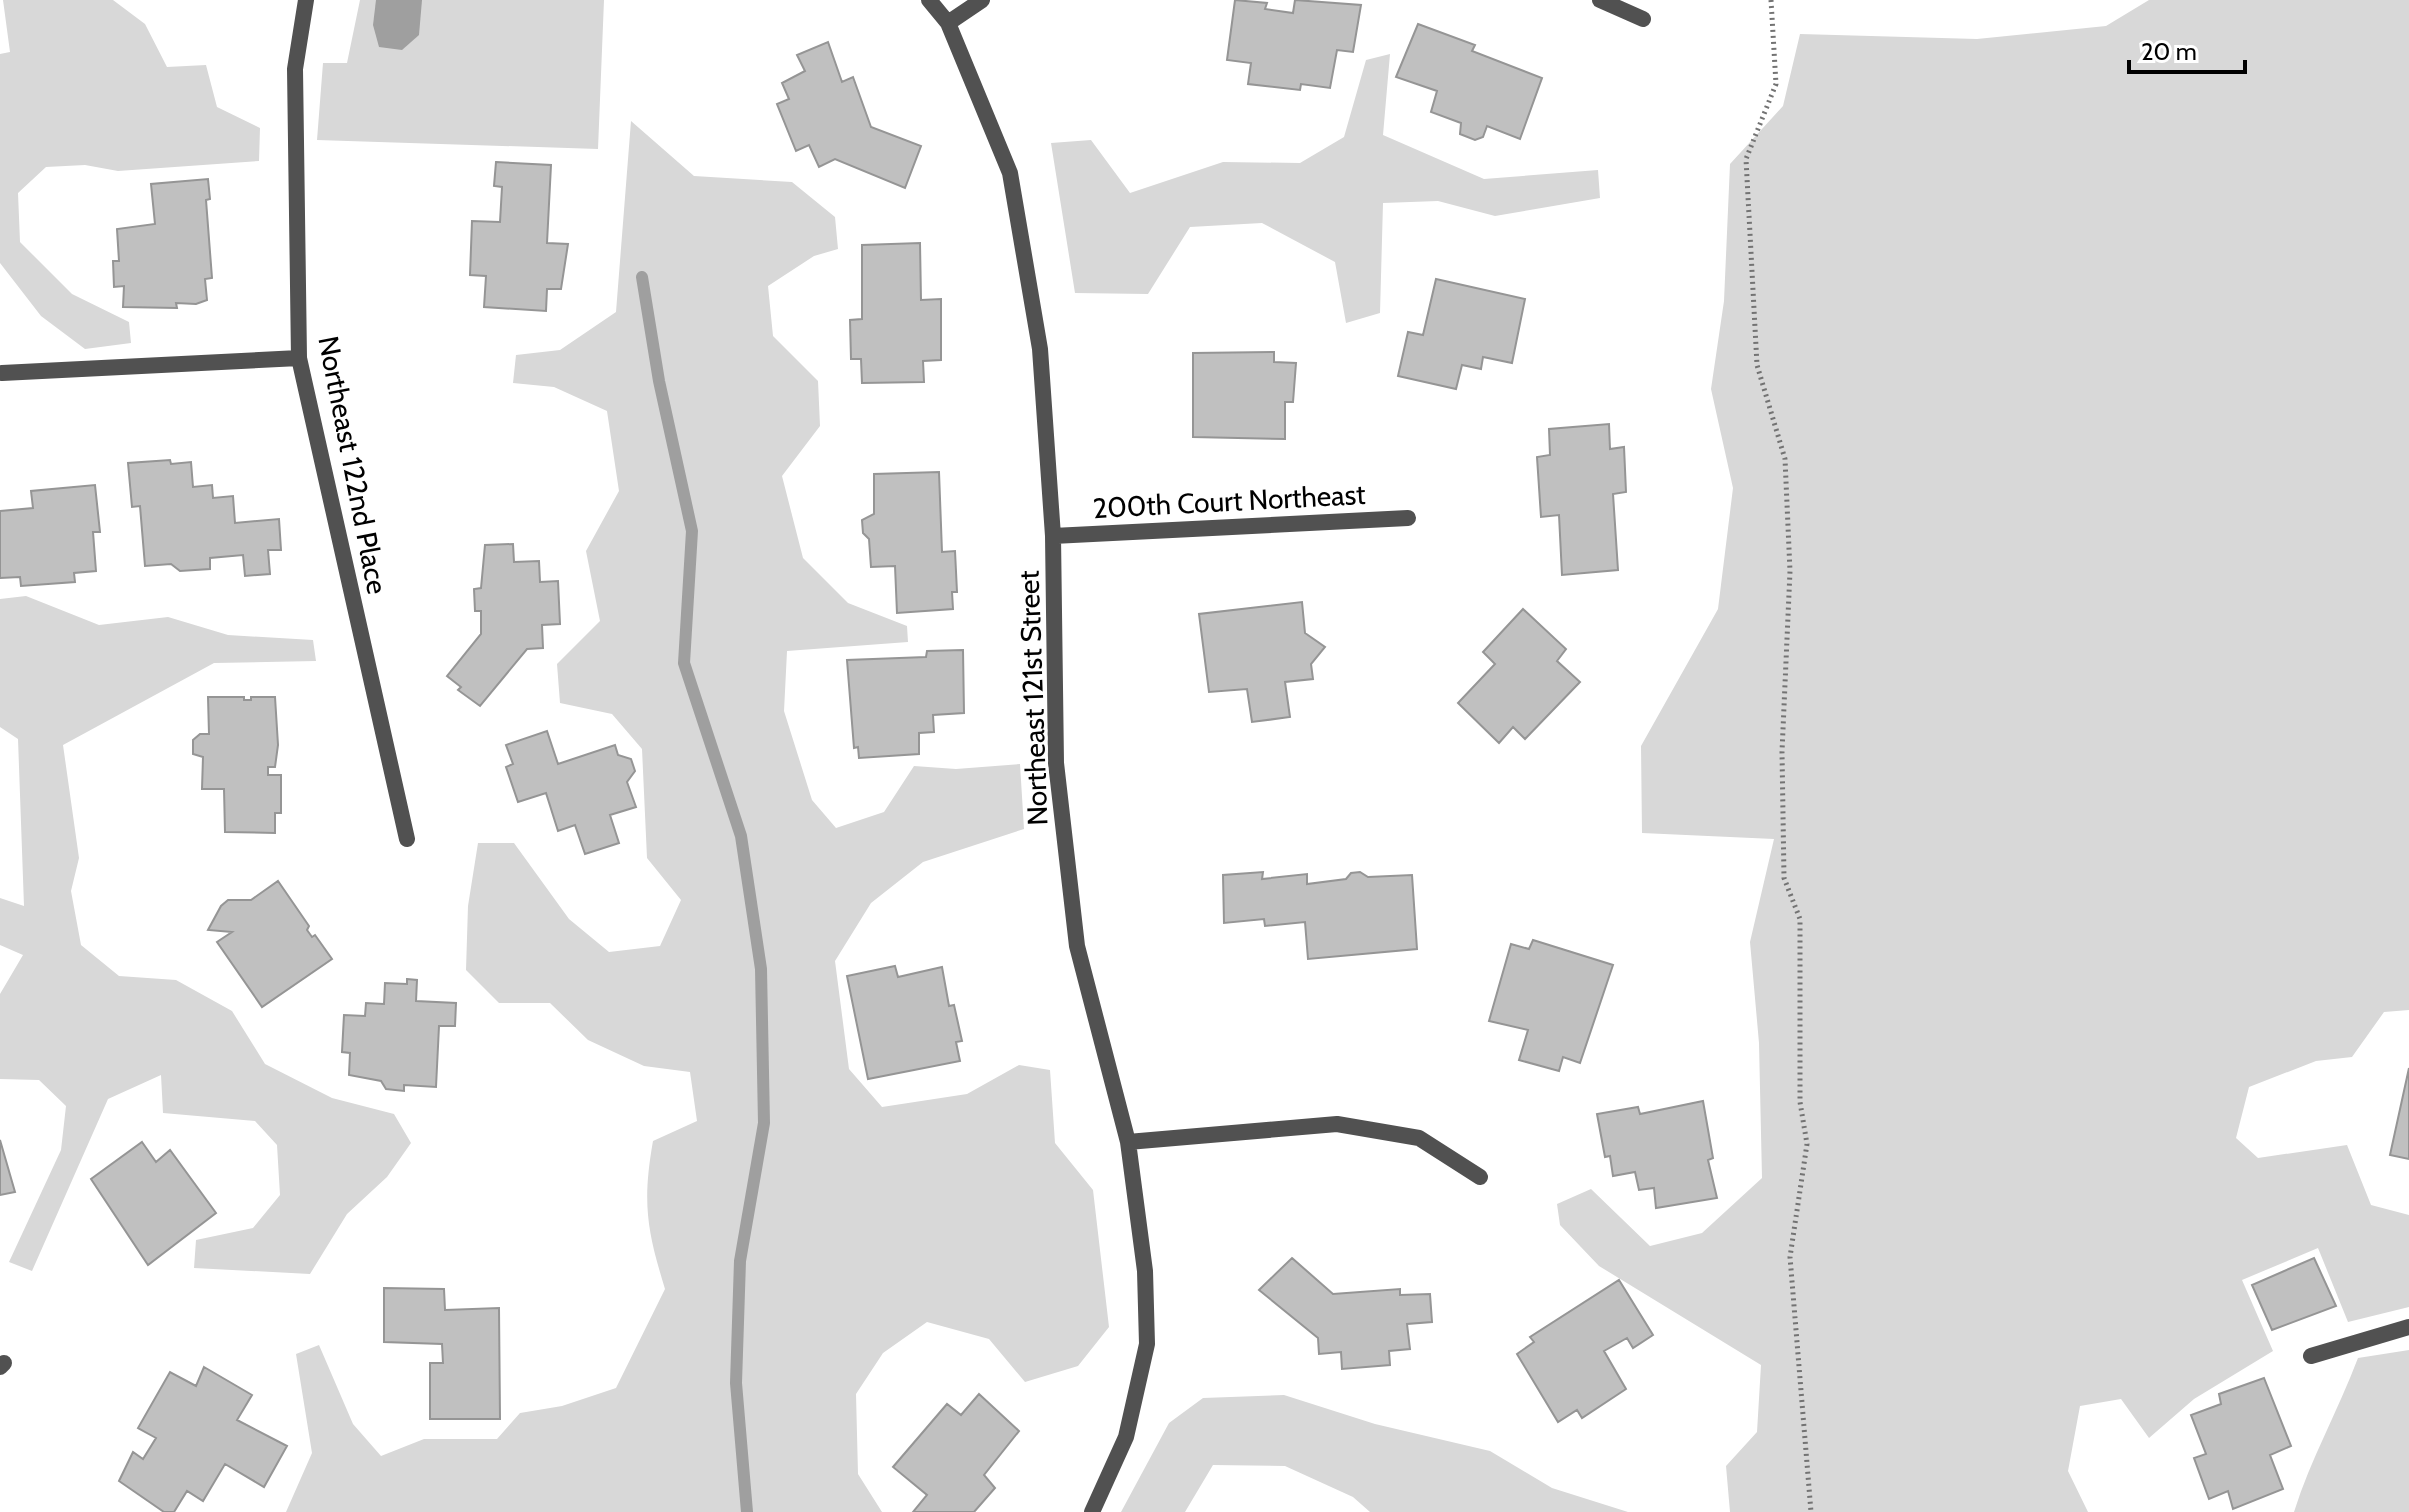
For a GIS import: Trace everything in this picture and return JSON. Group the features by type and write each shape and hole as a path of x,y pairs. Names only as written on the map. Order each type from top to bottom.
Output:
{"street":[{"name":"Northeast 122nd Place","path":"306,0 295,69 299,358 407,839"},
{"name":"Northeast 121st Street","path":"929,0 948,23 1010,173 1040,349 1053,536 1056,763 1077,946 1128,1142 1145,1271 1147,1344 1126,1437 1092,1512"},
{"path":"948,23 982,0"},
{"path":"1600,0 1643,19"},
{"path":"2,373 299,358"},
{"name":"200th Court Northeast","path":"1053,536 1408,518"},
{"path":"1128,1142 1337,1124 1419,1138 1480,1177"},
{"path":"2311,1356 2409,1327"}],"path":[{"path":"1771,0 1776,84 1746,159 1757,365 1785,459 1790,571 1782,752 1784,878 1800,919 1800,1102 1807,1144 1790,1257 1811,1512"}],"shaded area":[{"path":"3,0 113,0 145,24 167,67 206,65 217,107 260,128 259,161 118,171 85,165 46,167 18,193 20,242 72,294 129,322 131,343 85,349 41,316 0,263 0,54 10,52"},
{"path":"360,0 604,0 598,149 317,140 323,63 347,63"},
{"path":"376,0 422,0 419,35 402,50 379,47 373,25"},
{"path":"2149,0 2409,0 2409,1010 2384,1012 2352,1057 2316,1061 2249,1087 2236,1138 2258,1158 2347,1145 2371,1205 2409,1215 2409,1307 2348,1322 2318,1248 2242,1280 2273,1351 2194,1399 2149,1438 2121,1399 2080,1406 2068,1471 2088,1512 1730,1512 1726,1466 1757,1432 1761,1365 1599,1266 1560,1225 1557,1204 1591,1189 1650,1246 1702,1233 1762,1178 1759,1043 1750,942 1774,839 1642,833 1641,746 1718,609 1733,488 1711,389 1724,301 1730,164 1783,106 1800,34 1977,39 2106,26"},
{"path":"1390,54 1383,135 1484,179 1598,170 1600,198 1495,216 1438,201 1383,203 1380,313 1346,323 1335,262 1262,223 1190,227 1148,294 1075,293 1051,143 1091,140 1130,193 1223,162 1300,163 1344,137 1366,60"},
{"path":"631,121 694,176 792,182 835,217 838,249 814,256 768,286 773,336 818,381 820,426 782,476 803,558 848,603 907,626 908,642 787,651 784,711 812,800 836,828 884,812 914,766 956,769 1020,764 1024,829 923,862 871,903 835,961 849,1069 882,1107 967,1094 1019,1065 1050,1070 1055,1143 1093,1190 1109,1327 1078,1366 1025,1382 989,1339 927,1322 883,1353 856,1394 858,1474 882,1512 286,1512 312,1453 296,1354 319,1345 353,1424 381,1456 424,1439 497,1439 520,1413 562,1406 616,1388 665,1289 648,1216 650,1163 653,1141 697,1121 690,1072 644,1066 588,1040 550,1003 499,1003 466,970 468,906 478,843 514,843 569,919 609,952 660,946 681,900 647,858 642,749 612,714 560,703 557,664 600,621 586,551 619,491 607,411 554,387 513,383 516,355 560,350 616,312"},
{"path":"26,596 99,625 168,617 228,635 313,640 316,661 214,663 63,745 79,858 71,891 81,945 119,976 176,980 232,1011 265,1064 332,1098 394,1114 411,1143 387,1177 347,1214 310,1274 194,1268 196,1240 253,1228 280,1195 277,1145 255,1121 163,1113 161,1075 108,1099 32,1271 9,1262 61,1150 66,1106 39,1080 0,1079 0,994 23,955 0,945 0,898 24,906 18,739 0,727 0,599"},
{"path":"2409,1350 2409,1512 2294,1512 2358,1358"},
{"path":"1284,1395 1375,1424 1490,1451 1552,1488 1628,1512 1370,1512 1353,1497 1285,1466 1213,1465 1185,1512 1121,1512 1169,1423 1203,1398"}],"building":[{"path":"1235,0 1267,3 1265,9 1293,13 1295,0 1361,5 1353,52 1337,50 1330,88 1301,84 1300,90 1248,84 1251,63 1227,60"},
{"path":"1418,24 1475,45 1472,51 1542,78 1520,139 1487,126 1483,137 1475,140 1460,134 1461,123 1431,112 1437,91 1396,77"},
{"path":"828,42 842,82 853,77 871,127 921,146 905,188 835,159 819,167 809,145 796,151 777,104 789,99 782,83 805,71 797,55"},
{"path":"496,162 551,165 547,243 568,244 561,289 547,289 546,311 484,307 486,276 470,275 472,221 500,222 502,187 494,186"},
{"path":"208,179 210,199 206,200 212,278 205,279 207,300 196,304 176,303 177,308 123,307 124,286 114,287 113,261 119,261 117,229 155,224 151,184"},
{"path":"920,243 921,300 941,299 941,360 923,361 924,382 862,383 861,359 851,359 850,320 862,319 862,245"},
{"path":"1436,279 1525,299 1512,363 1483,357 1481,369 1462,365 1456,389 1398,376 1408,332 1423,335"},
{"path":"1274,352 1274,362 1296,363 1293,402 1285,402 1285,439 1193,437 1193,353"},
{"path":"1609,424 1610,449 1624,447 1626,492 1613,494 1618,570 1562,575 1559,515 1541,517 1537,457 1550,455 1549,429"},
{"path":"170,460 171,464 191,462 193,487 212,485 213,498 233,496 235,523 279,519 281,550 268,550 270,574 245,576 243,555 210,558 210,569 180,571 171,564 145,566 140,506 132,507 128,463"},
{"path":"939,472 942,552 955,551 957,592 952,592 953,609 897,613 895,566 871,567 869,539 863,533 862,520 874,514 874,474"},
{"path":"95,485 100,532 93,532 96,571 74,573 75,582 21,586 20,577 0,578 0,511 33,508 31,491"},
{"path":"513,544 514,562 539,561 540,582 558,581 560,624 542,625 543,648 527,649 480,706 458,690 461,687 447,676 481,634 481,611 475,611 474,589 481,588 485,545"},
{"path":"1302,602 1305,633 1325,647 1311,664 1313,679 1285,682 1290,717 1252,722 1247,689 1209,692 1199,614"},
{"path":"1523,609 1566,649 1557,661 1580,682 1525,739 1513,727 1499,743 1458,703 1495,664 1483,652"},
{"path":"963,650 964,713 933,715 934,732 919,733 919,754 859,758 858,747 854,748 847,660 926,657 927,651"},
{"path":"208,697 244,697 244,700 251,700 251,697 275,697 278,745 275,767 268,767 268,775 281,775 281,813 275,813 275,833 225,832 224,789 202,789 203,757 193,754 193,740 200,734 209,734"},
{"path":"547,731 558,764 615,745 618,755 631,759 635,771 627,782 636,807 610,815 619,843 585,854 575,825 558,831 546,793 518,802 506,767 513,764 506,745"},
{"path":"1263,872 1262,879 1307,874 1307,884 1346,879 1351,873 1360,872 1368,877 1412,875 1417,949 1308,959 1305,922 1265,926 1264,919 1224,923 1223,875"},
{"path":"278,881 309,926 307,930 312,937 315,935 332,959 262,1007 217,942 232,932 208,930 221,906 228,900 251,900"},
{"path":"1533,940 1613,965 1580,1063 1563,1057 1559,1071 1519,1060 1528,1030 1489,1021 1511,944 1529,949"},
{"path":"895,966 898,977 942,967 949,1006 954,1005 962,1041 956,1042 960,1061 868,1079 847,976"},
{"path":"407,979 417,980 416,1001 456,1003 455,1026 439,1026 436,1087 404,1085 404,1091 386,1089 381,1081 349,1075 350,1053 342,1052 344,1015 365,1016 366,1003 384,1004 385,983 407,984"},
{"path":"2409,1068 2409,1159 2390,1155"},
{"path":"1703,1101 1713,1158 1708,1160 1717,1198 1656,1208 1654,1188 1639,1190 1635,1172 1613,1176 1610,1156 1605,1157 1597,1114 1638,1107 1640,1114"},
{"path":"0,1140 15,1192 0,1195"},
{"path":"142,1142 156,1162 170,1150 216,1213 148,1265 91,1179"},
{"path":"1292,1258 1333,1294 1400,1289 1400,1295 1430,1294 1432,1322 1407,1324 1410,1349 1389,1351 1390,1365 1342,1369 1341,1352 1319,1354 1318,1338 1259,1290"},
{"path":"2314,1258 2336,1306 2272,1330 2252,1285"},
{"path":"1619,1280 1653,1335 1633,1348 1627,1338 1604,1351 1626,1389 1582,1418 1577,1410 1558,1422 1517,1354 1534,1342 1530,1337"},
{"path":"384,1288 444,1289 445,1310 499,1308 500,1419 430,1419 430,1363 443,1363 442,1344 384,1342"},
{"path":"204,1367 252,1395 237,1420 287,1446 264,1487 225,1464 203,1501 187,1491 174,1512 164,1512 119,1481 133,1452 143,1459 156,1438 138,1428 170,1372 196,1386"},
{"path":"2264,1378 2291,1446 2270,1455 2283,1489 2233,1509 2228,1491 2209,1499 2194,1458 2206,1454 2191,1415 2221,1404 2219,1394"},
{"path":"979,1394 1019,1431 984,1475 995,1488 974,1512 913,1512 927,1495 893,1467 947,1404 961,1415"}],"waterway":[{"path":"642,277 659,381 692,531 684,663 741,836 761,969 764,1123 740,1261 736,1383 747,1512"}]}
